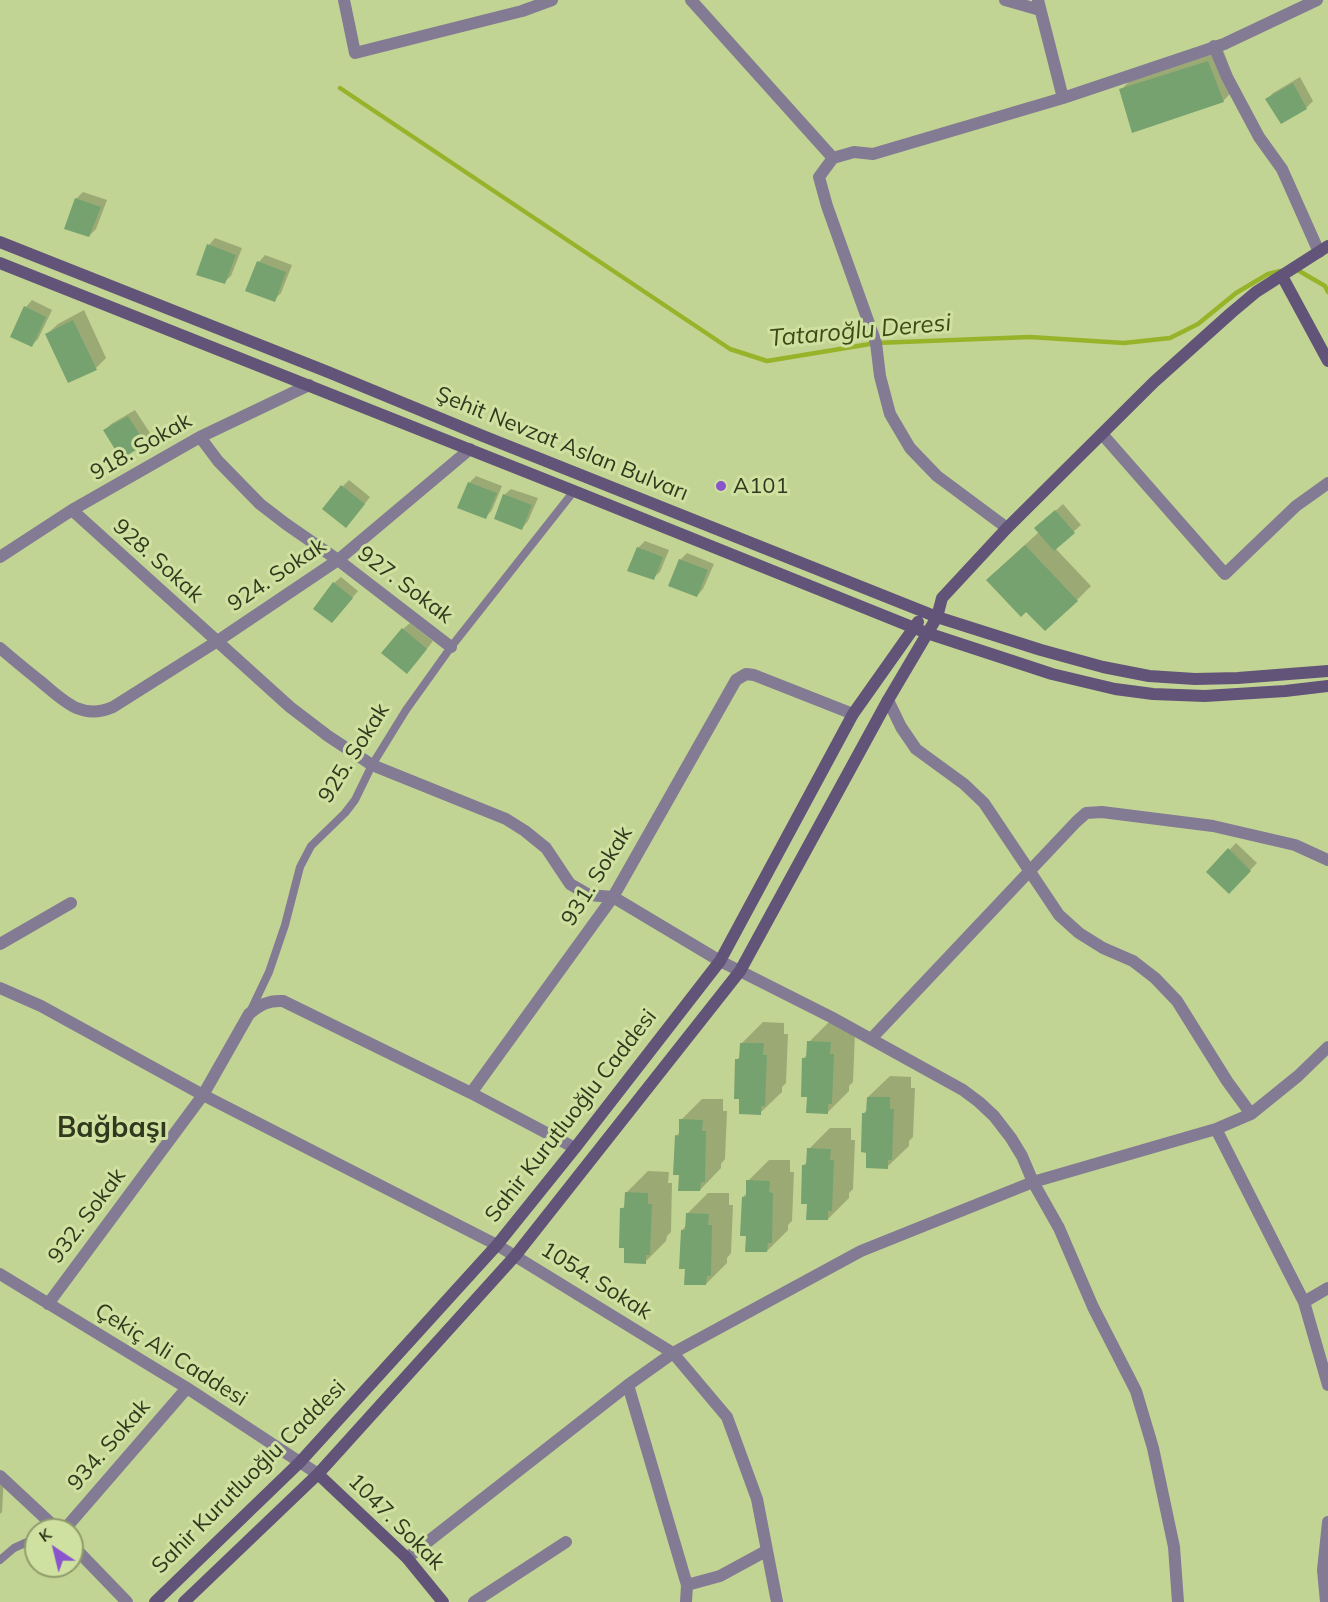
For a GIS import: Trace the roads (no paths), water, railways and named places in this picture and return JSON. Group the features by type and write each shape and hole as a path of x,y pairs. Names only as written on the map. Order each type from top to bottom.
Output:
{"street":[{"path":"344,0 355,54 522,11 552,0"},
{"path":"691,0 833,158"},
{"path":"1005,0 1039,5 1063,98"},
{"path":"1286,15 1289,0"},
{"path":"1007,528 937,476 910,448 890,414 880,376 876,343 827,206 819,177 833,158 854,152 873,154 1063,98 1224,44 1317,0"},
{"path":"931,614 942,598 1007,528 1154,382 1256,292 1323,249 1282,169 1258,137 1214,46"},
{"name":"Şehit Nevzat Aslan Bulvarı","path":"0,242 931,614 1041,650 1103,667 1149,676 1195,679 1268,677 1328,671"},
{"name":"Şehit Nevzat Aslan Bulvarı","path":"0,263 927,633 1053,674 1115,689 1153,694 1205,696 1328,686"},
{"path":"1282,276 1328,360"},
{"name":"918. Sokak","path":"0,557 72,510 200,437 309,386"},
{"path":"1102,434 1225,574 1296,506 1328,483"},
{"name":"927. Sokak","path":"200,437 218,461 260,504 338,560 451,647"},
{"name":"924. Sokak","path":"0,648 70,706 93,712 104,711 216,642 338,560 470,449"},
{"name":"928. Sokak","path":"72,510 216,642 290,707 328,736 372,765 506,819 546,848 570,884 589,895 613,897"},
{"name":"Sahir Kurutluoğlu Caddesi","path":"155,1602 300,1462 497,1245 575,1148 720,961 853,714 914,627 931,614"},
{"name":"Sahir Kurutluoğlu Caddesi","path":"184,1602 318,1474 515,1256 740,971 927,633 931,614"},
{"name":"931. Sokak","path":"471,1093 613,897 733,683 746,674 754,675 853,714"},
{"path":"888,700 901,727 916,749 964,784 984,803 1059,915 1079,933 1103,948 1133,960 1155,978 1177,1001 1227,1081 1251,1114"},
{"path":"871,1039 1086,813 1102,812 1213,826 1295,845 1328,860"},
{"path":"613,897 720,961 831,1017 963,1090 994,1116 1022,1156 1033,1182 1059,1228 1093,1307 1136,1391 1153,1448 1174,1547 1178,1602"},
{"path":"0,944 71,903"},
{"name":"1054. Sokak","path":"0,988 41,1006 203,1095 497,1245 673,1353 727,1417 757,1499 777,1602"},
{"path":"249,1014 267,1002 283,1001 471,1093 575,1148"},
{"name":"925. Sokak","path":"203,1095 249,1014"},
{"path":"407,1558 628,1385 673,1353 861,1251 1033,1182 1216,1129 1251,1114 1298,1076 1328,1047"},
{"name":"932. Sokak","path":"48,1304 203,1095"},
{"path":"1216,1129 1304,1302 1328,1385"},
{"name":"Çekiç Ali Caddesi","path":"0,1274 187,1388 318,1474"},
{"path":"1304,1302 1328,1288"},
{"path":"628,1385 687,1585 686,1602"},
{"name":"934. Sokak","path":"74,1518 187,1388"},
{"name":"1047. Sokak","path":"318,1474 407,1558 443,1602"},
{"path":"0,1476 45,1518"},
{"path":"1326,1602 1323,1570 1328,1522"},
{"path":"474,1602 566,1542"},
{"path":"687,1585 720,1576 766,1551"},
{"path":"84,1557 127,1602"}],"lane":[{"name":"925. Sokak","path":"249,1014 269,972 285,925 300,867 311,846 355,800 372,765 406,710 451,647 574,491"},
{"path":"0,1560 14,1548 24,1543"}],"waterway":[{"name":"Tataroğlu Deresi","path":"340,88 730,349 767,361 876,343 1030,337 1124,343 1170,338 1198,324 1236,293 1268,274 1280,271"},
{"name":"Tataroğlu Deresi","path":"1294,268 1325,286 1328,292"}],"place":[{"name":"A101","path":"721,486"}],"district":[{"name":"Bağbaşı","path":"112,1129"}]}
